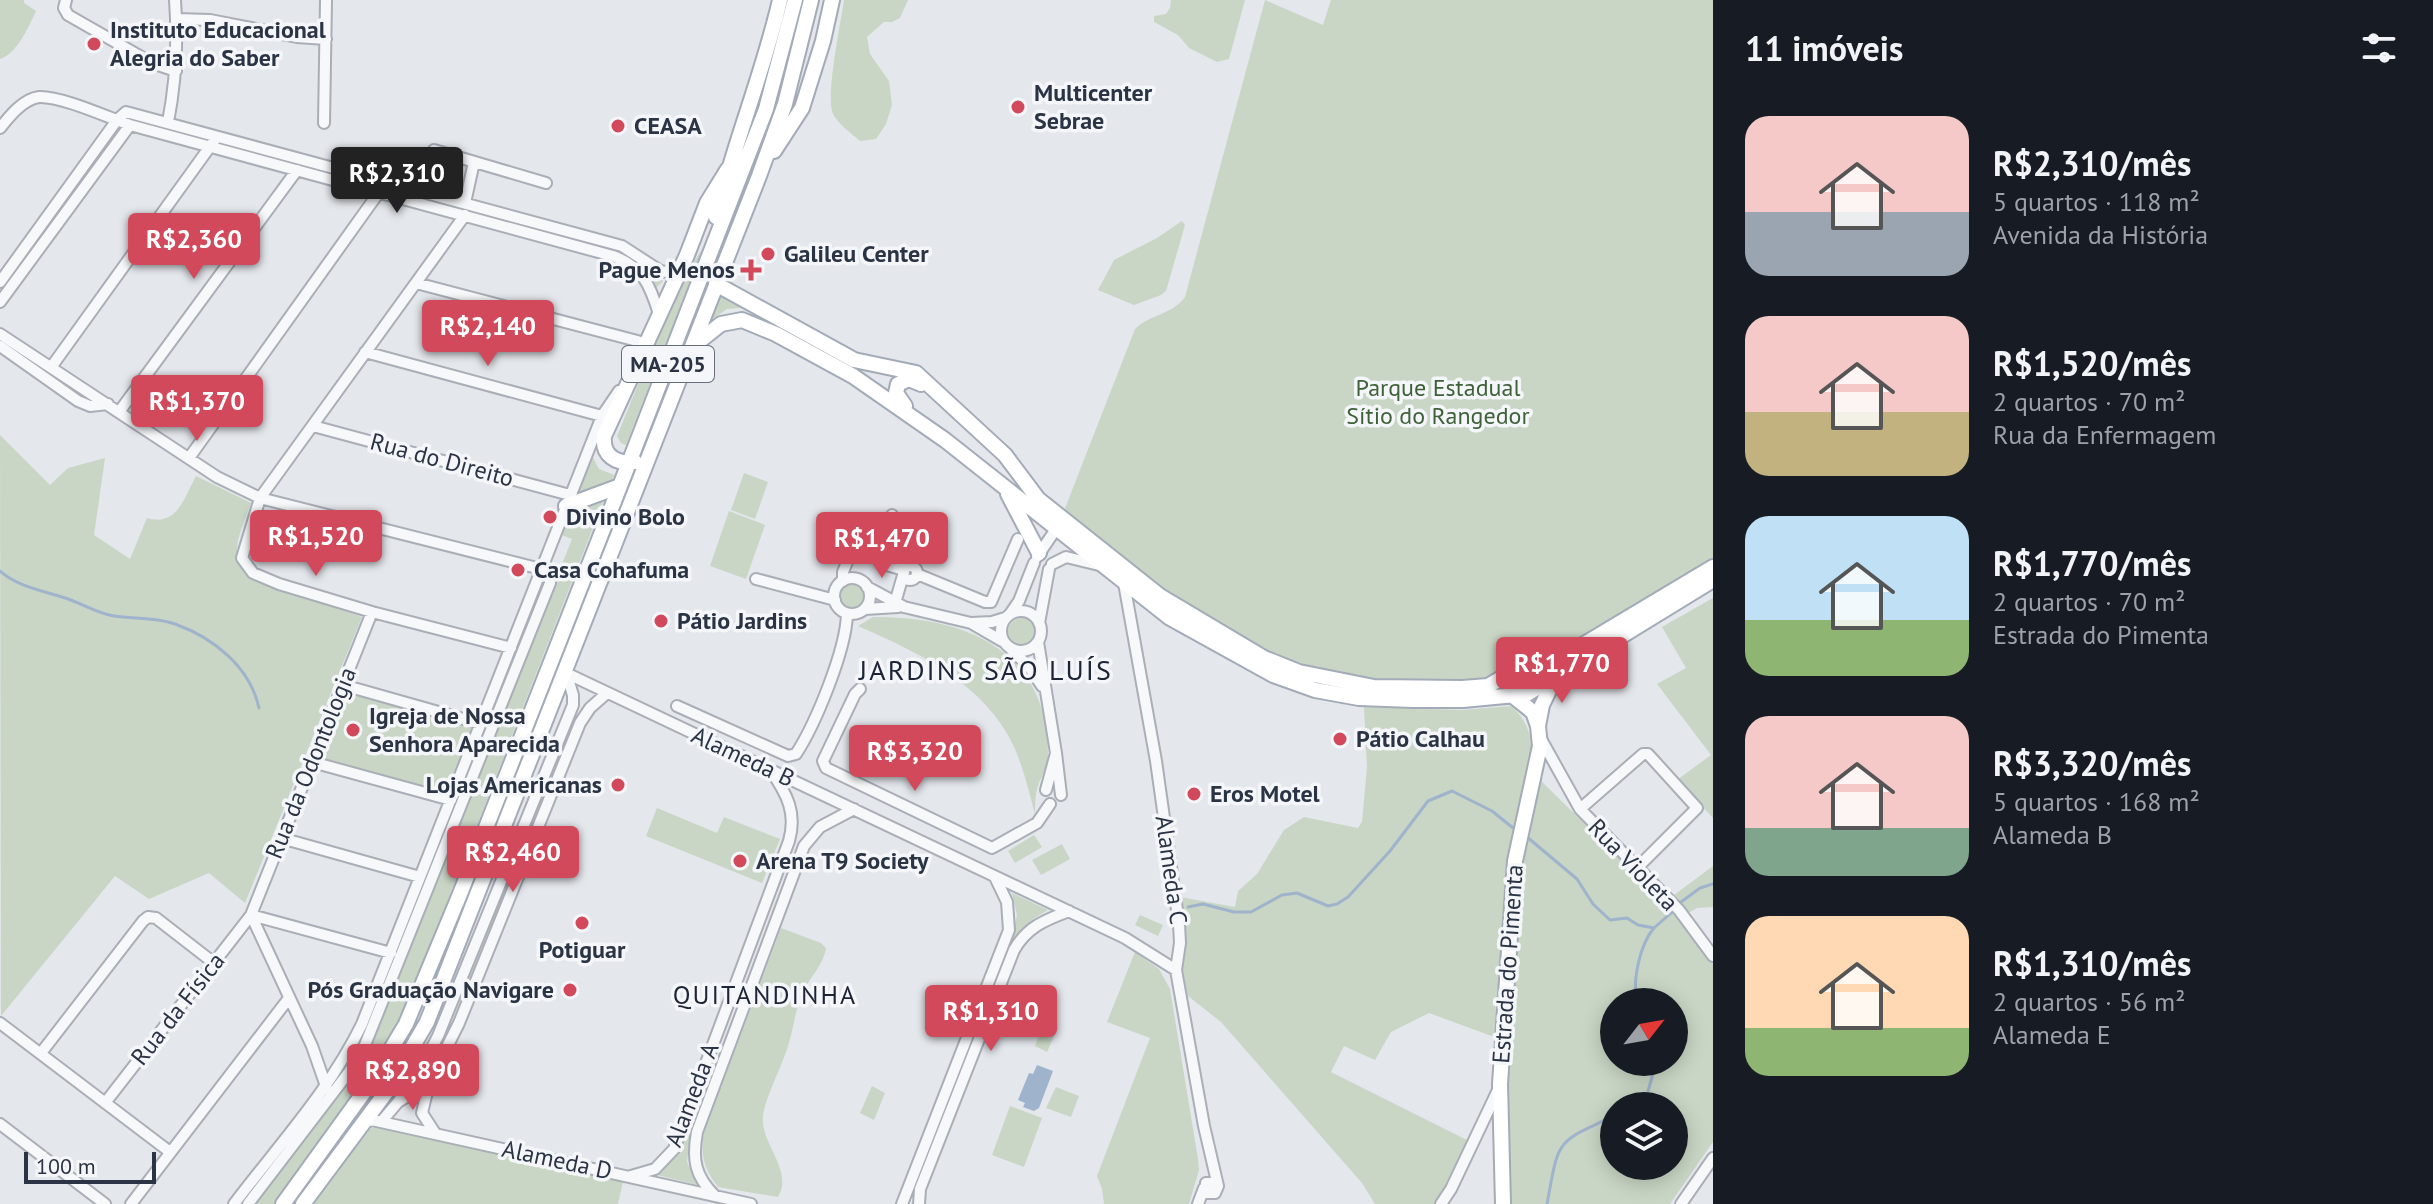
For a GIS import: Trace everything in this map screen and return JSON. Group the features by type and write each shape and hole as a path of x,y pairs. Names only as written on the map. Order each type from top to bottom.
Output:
{"main road":[{"path":"706,264 728,169 762,74 780,0"},
{"name":"MA-205","path":"283,1204 372,1081 406,1024 460,894 772,91 795,0"},
{"name":"MA-205","path":"303,1204 387,1091 427,1022 759,176 785,104 811,0"},
{"name":"MA-205","path":"759,176 802,108 832,0"},
{"path":"648,460 629,463 613,460 603,444 604,436 711,196 728,169"},
{"path":"716,284 854,360 916,373 1005,455 1038,499 1160,596 1277,664 1321,679 1354,685 1421,689 1488,686 1520,667 1561,658 1713,567"},
{"path":"692,347 725,322 737,320 752,323 853,376 945,440 1170,618 1250,664 1315,690 1377,699 1463,700 1527,694 1713,580"},
{"path":"945,440 899,398 896,390 900,382 909,379 919,382 1005,455"},
{"path":"568,501 620,486"},
{"path":"1004,487 1037,558"},
{"path":"1536,663 1548,672 1542,686"},
{"name":"Estrada do Pimenta","path":"1503,1204 1500,1084 1515,861 1536,768 1546,694 1559,673"},
{"path":"1513,696 1530,708 1539,732"},
{"path":"1487,1117 1495,1114 1501,1124"}],"street":[{"path":"66,0 64,8 68,15 152,63 176,71"},
{"path":"168,122 176,71 175,0"},
{"path":"324,123 326,0"},
{"path":"176,19 210,20 297,37 326,39"},
{"path":"0,128 20,107 37,98 70,104 130,125 214,141 382,187 465,215 613,256 635,267 646,279 659,314"},
{"path":"0,282 117,120 129,112 168,122 297,170 465,203 622,246 665,272 680,270"},
{"path":"0,302 130,125"},
{"path":"52,366 214,141"},
{"path":"434,150 546,183"},
{"path":"465,203 474,162"},
{"path":"119,412 297,170"},
{"path":"189,458 382,187"},
{"path":"465,215 260,498 242,552 248,569 279,584 511,648"},
{"path":"646,279 655,268"},
{"path":"416,283 645,343"},
{"path":"0,334 217,477 260,498 541,569 550,575 550,583 480,758 451,800 369,1009 329,1089 248,1204"},
{"path":"0,346 78,401 90,406 108,404"},
{"path":"365,352 602,416"},
{"path":"234,1204 329,1089 356,1062 381,1008 468,773 469,753 602,416 634,369"},
{"name":"Rua do Direito","path":"313,426 568,501"},
{"path":"892,515 877,558 883,564 904,571"},
{"path":"1045,695 1037,678 1006,646 1001,631 1019,601 1037,558 1056,529"},
{"path":"904,571 905,576 911,579 917,574 991,602 1018,539"},
{"path":"971,623 1015,651 1028,651 1041,636 1039,623 1051,566 1058,559 1066,557 1103,566"},
{"path":"900,605 904,571"},
{"path":"756,579 835,600"},
{"path":"900,605 847,614 839,609 835,591 848,580 863,583 900,605 971,623 992,622 1017,612 1030,613 1039,623"},
{"name":"Alameda C","path":"1124,583 1132,613 1179,924 1176,970 1204,1126 1212,1193"},
{"path":"865,609 870,598 867,587"},
{"path":"1132,613 1134,603 1144,599"},
{"name":"Rua da Odontologia","path":"251,915 372,612"},
{"path":"677,706 788,756 796,754 836,667 847,628 847,614"},
{"path":"860,689 823,761 826,768 992,848 1037,823 1050,804 1058,802 1061,795 1038,642"},
{"path":"381,1122 423,1065 438,1036 573,705 566,673"},
{"name":"Alameda B","path":"566,673 1125,938 1176,970"},
{"path":"343,685 481,724"},
{"path":"435,1133 422,1113 429,1083 459,1023 580,723 590,708 607,693"},
{"name":"Rua Violeta","path":"1539,732 1580,809 1679,910 1713,956"},
{"path":"469,753 480,758"},
{"path":"1050,804 1045,798 1056,753"},
{"path":"1580,809 1643,754 1648,754 1697,808 1638,867"},
{"path":"312,762 451,800"},
{"path":"1536,768 1560,770"},
{"name":"Alameda A","path":"631,1176 655,1169 674,1149 789,841 793,820 790,806 770,770"},
{"path":"1046,790 1056,788 1061,795"},
{"name":"Alameda A","path":"715,1196 695,1167 693,1152 697,1132 804,846 820,827 854,809"},
{"path":"517,837 531,842"},
{"path":"281,838 420,877"},
{"path":"919,1204 920,1189 963,1042 1009,930 1007,902 994,875"},
{"path":"902,1204 950,1094 975,1046 1019,940 1035,925 1069,911"},
{"path":"251,915 329,1089"},
{"path":"251,915 391,953"},
{"name":"Rua da Física","path":"105,1103 251,915"},
{"path":"41,1053 148,917 156,918 214,963"},
{"path":"131,1204 289,998"},
{"path":"0,1023 170,1152"},
{"path":"963,1042 971,1042 975,1046"},
{"path":"312,1046 326,1059 334,1060 347,1054 353,1056 356,1062"},
{"path":"398,1102 429,1083"},
{"path":"1441,1204 1487,1117 1500,1084"},
{"name":"Alameda D","path":"363,1123 372,1120 435,1133 751,1204"},
{"path":"0,1124 105,1204"},
{"path":"1681,1204 1713,1158"},
{"path":"1198,1204 1212,1193"}],"green space":[{"path":"0,0 24,0 36,11 17,46 0,59"},
{"path":"844,0 908,0 900,18 884,22 867,37 870,54 889,81 892,105 886,124 876,139 860,141 833,114 832,76"},
{"path":"1171,0 1245,0 1229,59 1217,62 1189,48 1178,35 1154,22 1154,16 1166,14"},
{"name":"Parque Estadual Sítio do Rangedor","path":"1265,0 1323,25 1331,0 1713,0 1713,563 1560,655 1511,668 1478,683 1349,680 1281,660 1166,595 1064,511 1135,329 1174,307 1185,297"},
{"path":"140,120 371,182 368,186"},
{"path":"393,187 607,246 634,257 663,281 655,289 639,265 621,255 392,191"},
{"path":"1182,221 1185,225 1166,291 1134,305 1098,290 1114,260"},
{"path":"703,248 626,445 621,443 617,436 679,284"},
{"path":"719,293 741,305 740,308 727,309 711,320"},
{"path":"0,435 50,485 68,468 105,458 94,535 130,559 147,518 157,520 173,514 196,476 251,503 237,550 238,559 249,576 362,617 245,903 209,873 149,899 115,876 1,1016"},
{"path":"591,454 599,469 614,475 612,480 575,495"},
{"path":"744,473 768,482 755,519 731,510"},
{"path":"603,502 400,1023 377,1066 274,1204 254,1204 368,1053 572,539 559,534 569,510"},
{"path":"729,511 765,525 746,579 710,566"},
{"path":"853,584 862,587 865,596 862,605 853,608 844,605 841,596 844,587"},
{"path":"1713,598 1713,818 1677,780 1711,755 1657,684 1686,668 1662,627"},
{"path":"873,617 939,623 969,633 995,646 1017,665 1034,689 1044,719 1048,760 1037,789 1035,814 1015,749 1003,726 987,706 927,659 858,626"},
{"path":"1022,618 1032,622 1036,632 1032,642 1022,646 1012,642 1008,632 1012,622"},
{"path":"1538,668 1543,676 1520,688 1476,694"},
{"path":"341,685 478,727 447,804 311,761"},
{"path":"1511,706 1523,720 1530,736 1531,771 1665,903 1713,964 1713,1142 1688,1178 1688,1092 1600,1092 1600,1180 1687,1180 1670,1204 1505,1204 1505,1041 1429,1013 1391,1032 1375,1060 1344,1046 1331,1072 1469,1141 1437,1204 1375,1204 1362,1183 1221,1022 1188,996 1181,967 1180,897 1235,907 1238,891 1257,874 1284,830 1304,817 1358,828 1362,822 1367,767 1364,707 1462,710"},
{"path":"947,739 962,769 950,777 932,748"},
{"path":"463,780 465,786 358,1051 356,1048"},
{"name":"Arena T9 Society","path":"657,808 717,833 724,817 780,839 762,883 646,836"},
{"path":"1034,835 1042,847 1015,863 1008,851"},
{"path":"1062,844 1070,859 1041,875 1032,860"},
{"path":"1713,866 1713,907 1697,908 1688,913 1674,895"},
{"path":"1012,893 1048,910 1033,919 1015,939 1012,938 1017,915"},
{"path":"1140,915 1163,925 1158,936 1135,925"},
{"path":"781,928 821,943 826,948 823,960 800,998 788,1046 764,1109 763,1126 782,1177 778,1197 718,1187 706,1167 703,1147 704,1132"},
{"path":"1135,952 1159,969 1170,989 1199,1170 1189,1204 1104,1204 1097,1176 1150,1038 1107,1022"},
{"path":"1045,1019 1058,1027 1047,1052 1035,1046"},
{"path":"872,1086 885,1093 874,1120 860,1113"},
{"path":"1056,1087 1079,1096 1071,1117 1046,1108"},
{"path":"1010,1106 1042,1118 1024,1167 992,1155"},
{"path":"376,1127 623,1182 618,1204 309,1204 366,1130"},
{"path":"687,1128 691,1129 687,1162 698,1185 657,1175 677,1153"}],"water":[{"path":"1037,1065 1053,1071 1039,1108 1034,1111 1023,1107 1025,1103 1018,1100 1029,1073 1033,1074"}],"waterway":[{"path":"0,571 21,584 100,612 168,622 203,637 239,667 259,708"},
{"path":"1188,907 1203,904 1234,912 1251,912 1282,895 1297,893 1328,906 1337,904 1348,897 1390,851 1428,801 1452,791 1492,811 1513,828"},
{"path":"1527,837 1577,879 1593,904 1610,920 1627,918 1638,925 1654,928 1671,913"},
{"path":"1681,902 1700,888 1713,884"},
{"path":"1636,988 1638,963 1654,928"},
{"path":"1648,1092 1652,1076"},
{"path":"1547,1204 1554,1167 1562,1146 1580,1132 1600,1123"}],"place":[{"name":"Instituto Educacional Alegria do Saber","path":"94,44"},
{"name":"Multicenter Sebrae","path":"1018,107"},
{"name":"CEASA","path":"618,126"},
{"name":"Galileu Center","path":"768,254"},
{"name":"Pague Menos","path":"751,270"},
{"name":"Divino Bolo","path":"550,517"},
{"name":"Casa Cohafuma","path":"518,570"},
{"name":"Pátio Jardins","path":"661,621"},
{"name":"Igreja de Nossa Senhora Aparecida","path":"353,730"},
{"name":"Pátio Calhau","path":"1340,739"},
{"name":"Lojas Americanas","path":"618,785"},
{"name":"Eros Motel","path":"1194,794"},
{"name":"Arena T9 Society","path":"740,861"},
{"name":"Potiguar","path":"582,923"},
{"name":"Pós Graduação Navigare","path":"570,990"}],"district":[{"name":"JARDINS SÃO LUÍS","path":"986,670"},
{"name":"QUITANDINHA","path":"765,995"}]}
